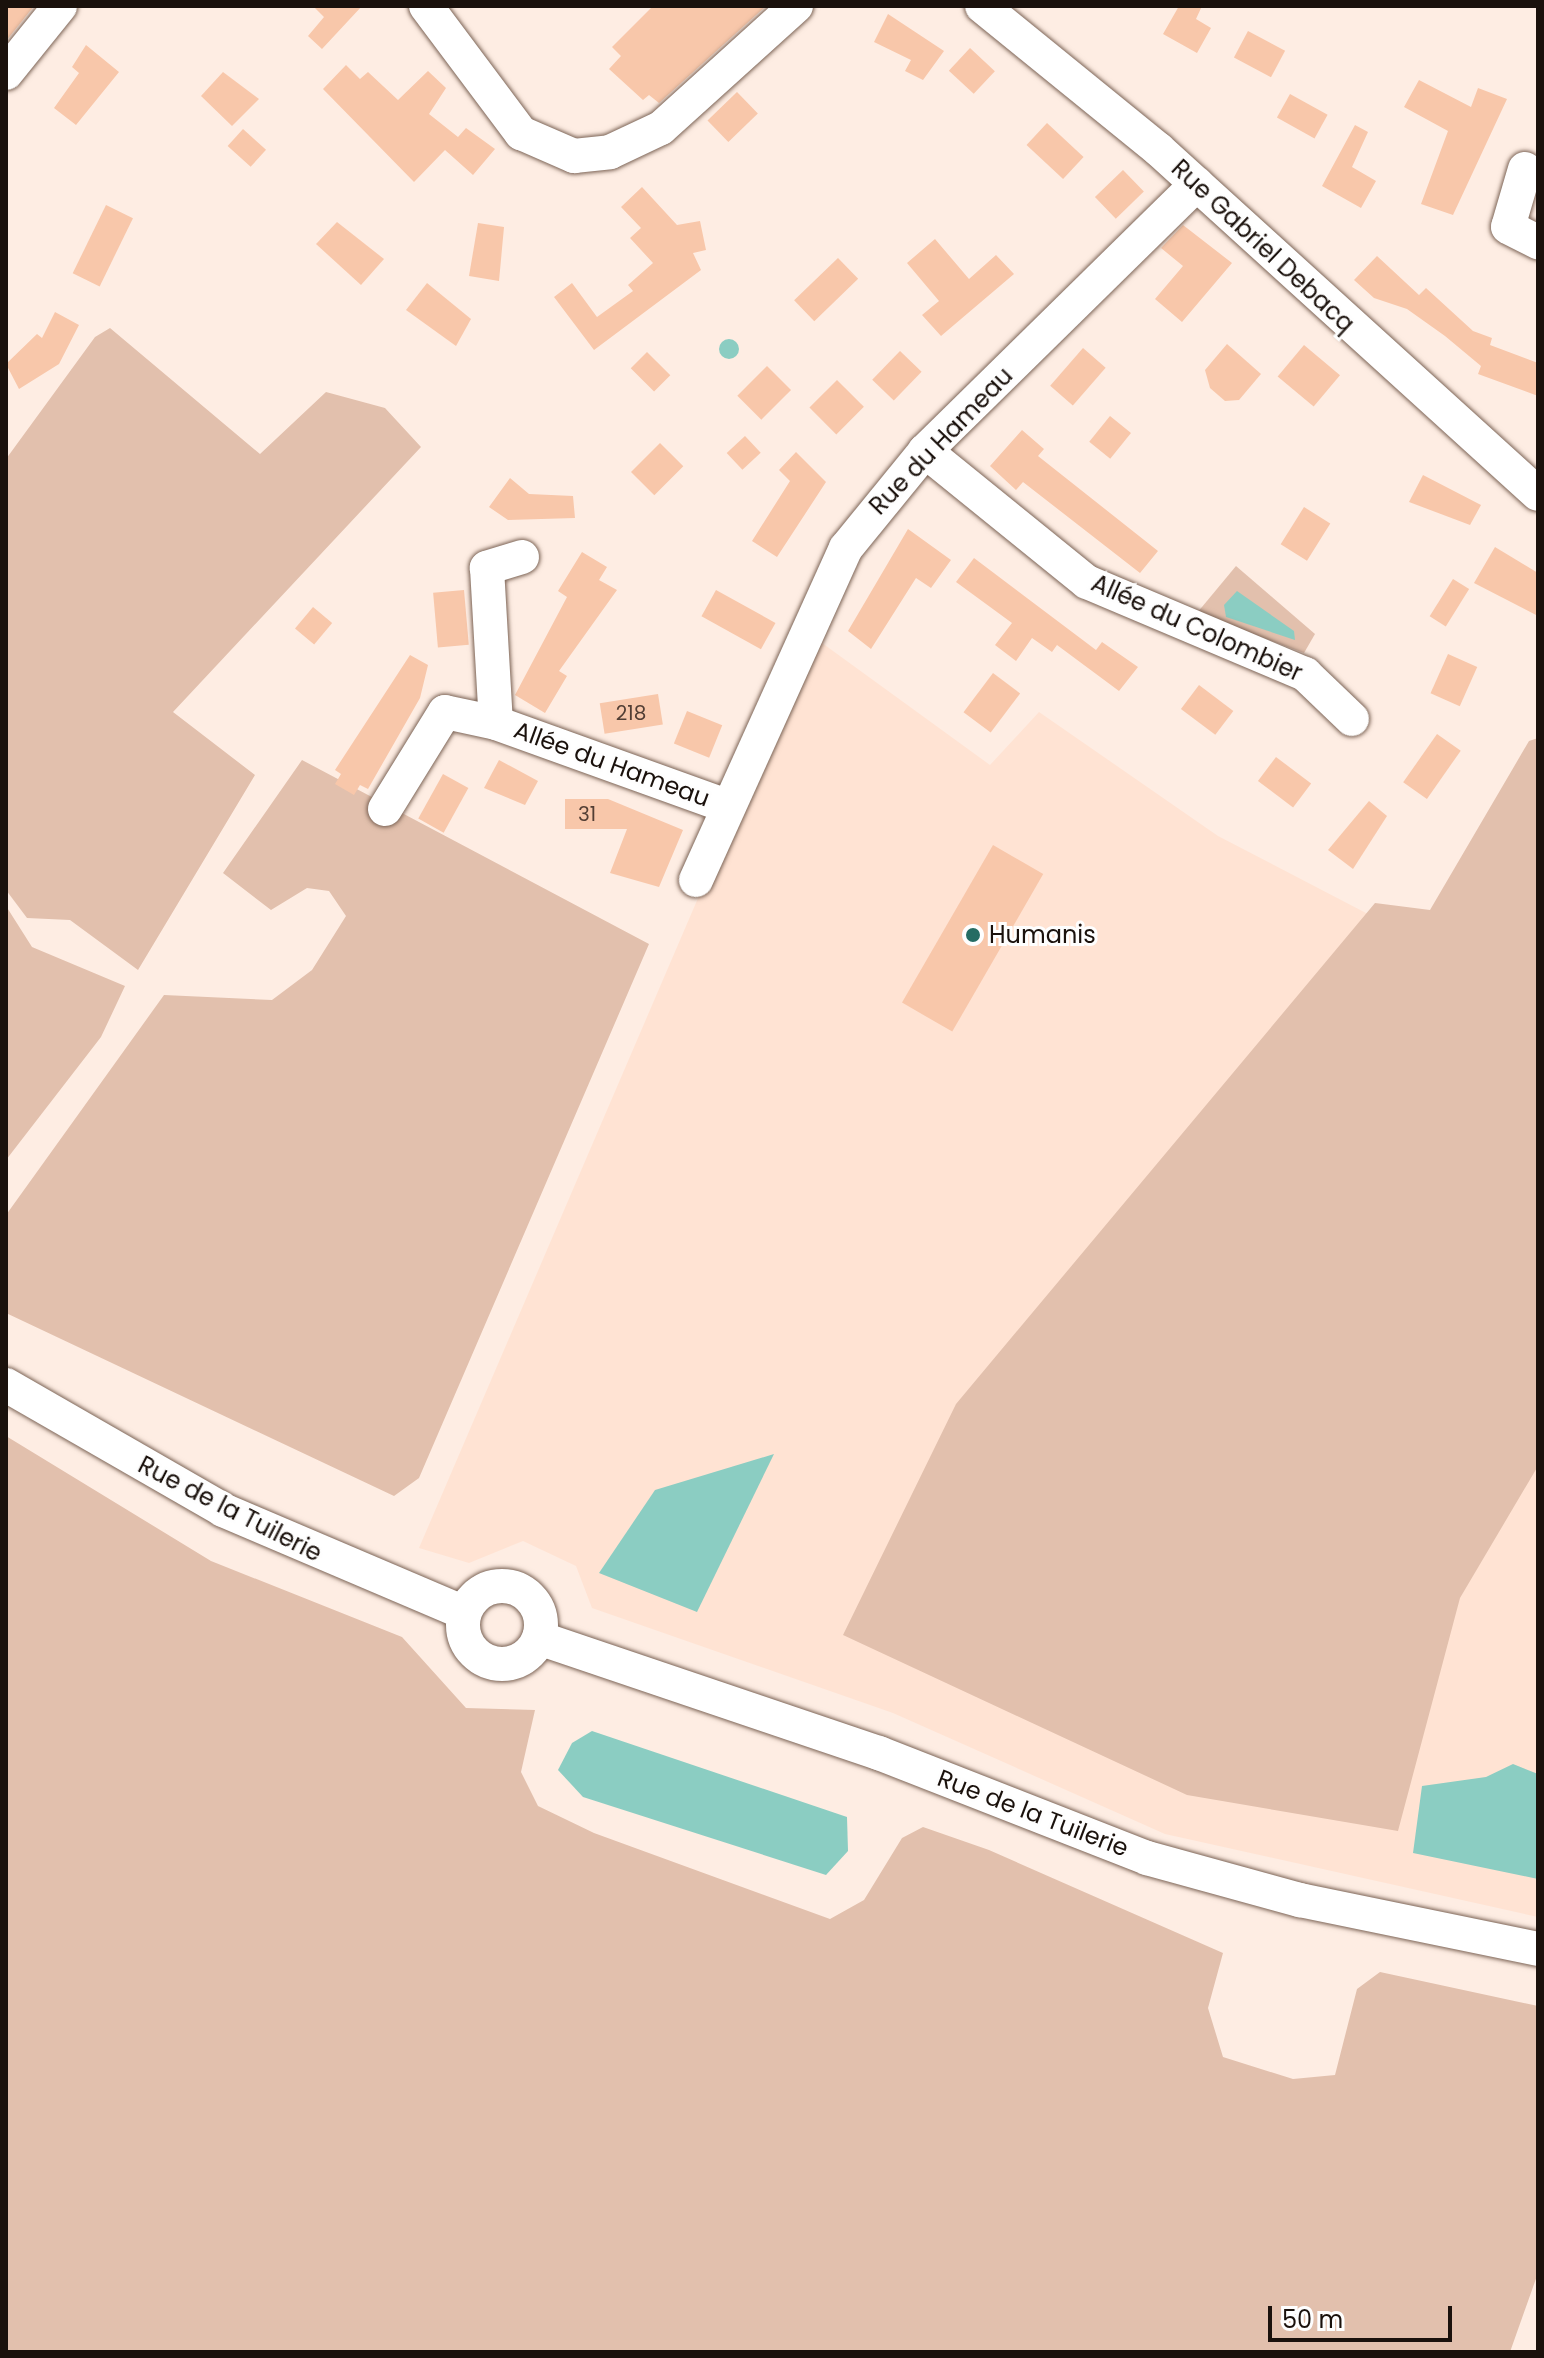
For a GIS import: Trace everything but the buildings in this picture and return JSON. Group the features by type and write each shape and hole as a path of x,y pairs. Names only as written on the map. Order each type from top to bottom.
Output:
{"street":[{"path":"6,73 60,6"},
{"path":"426,6 521,133 574,156 610,152 661,128 796,6"},
{"name":"Rue Gabriel Debacq","path":"982,6 1197,184 1538,494"},
{"path":"1525,169 1508,227 1538,242"},
{"name":"Rue du Hameau","path":"696,880 830,573 925,451 1197,184"},
{"name":"Allée du Colombier","path":"925,451 1087,582 1305,674 1352,719"},
{"name":"Allée du Hameau","path":"496,723 487,568 522,557"},
{"name":"Allée du Hameau","path":"385,809 445,712 496,723 727,806"},
{"name":"Rue de la Tuilerie","path":"6,1385 223,1510 464,1613"},
{"path":"510,1586 537,1606 539,1638 514,1663 489,1663 470,1649 464,1613 487,1589 510,1586"},
{"name":"Rue de la Tuilerie","path":"539,1638 879,1753 1147,1858 1300,1900 1538,1949"}],"shaded area":[{"path":"110,328 260,454 326,392 385,408 421,447 173,712 255,775 138,970 70,920 27,918 6,890 6,459 95,337"},
{"path":"1236,566 1315,634 1304,653 1197,613"},
{"name":"Humanis","path":"811,635 990,765 1039,712 1218,836 1508,987 1538,948 1538,1917 1165,1834 893,1713 592,1608 576,1566 523,1541 469,1563 419,1548"},
{"path":"1538,738 1538,1466 1460,1598 1398,1831 1187,1795 843,1635 956,1404 1375,903 1430,910 1529,741"},
{"path":"302,760 649,944 419,1478 394,1496 6,1313 6,1215 164,995 272,1000 312,970 346,916 329,891 307,888 271,910 223,873"},
{"path":"6,906 32,947 125,986 101,1037 6,1160"},
{"path":"6,1436 211,1561 402,1637 466,1708 535,1710 521,1772 538,1806 594,1833 830,1919 864,1900 902,1838 923,1827 989,1850 1223,1953 1208,2008 1223,2057 1293,2079 1335,2075 1357,1989 1380,1972 1538,2006 1538,2273 1510,2352 6,2352"}],"water":[{"path":"729,339 736,342 739,349 736,356 729,359 722,356 719,349 722,342"},
{"path":"1237,591 1294,631 1295,640 1226,617 1224,605"},
{"path":"774,1454 697,1612 599,1573 655,1490"},
{"path":"592,1731 847,1817 848,1851 826,1875 583,1797 558,1770 572,1743"},
{"path":"1513,1764 1538,1774 1538,1879 1413,1853 1422,1786 1486,1777"}],"place":[{"name":"Humanis","path":"973,935"}]}
